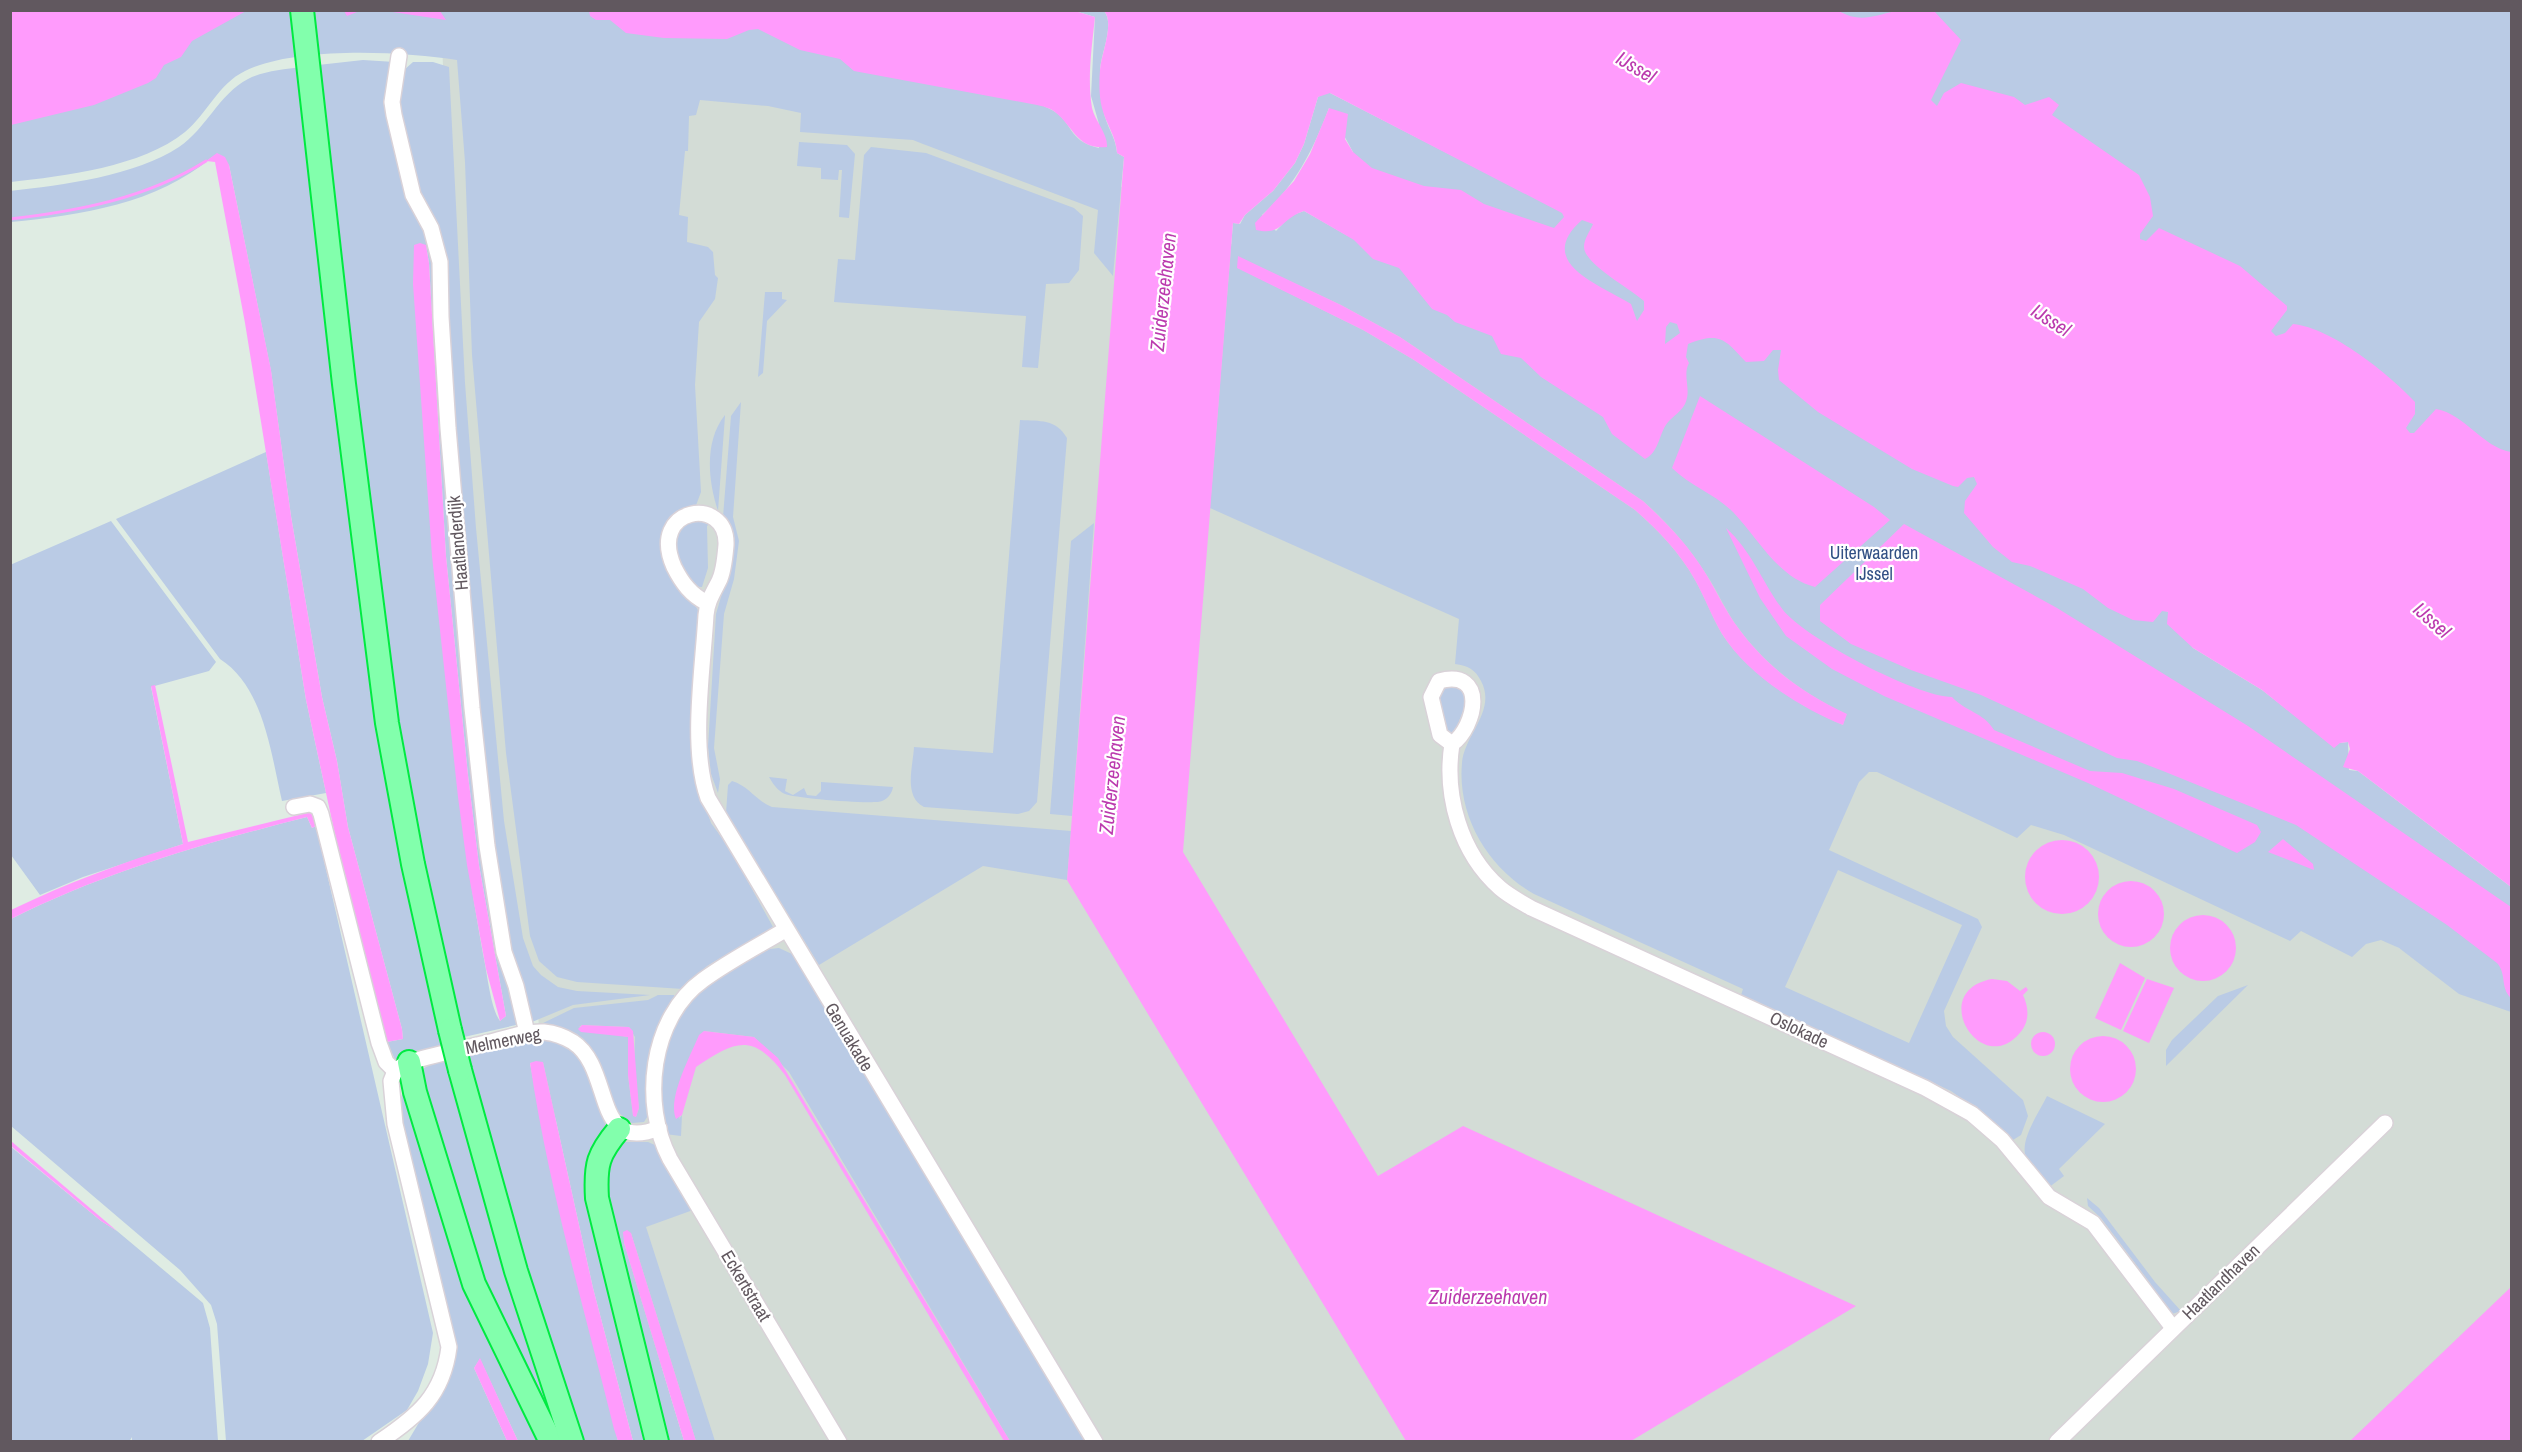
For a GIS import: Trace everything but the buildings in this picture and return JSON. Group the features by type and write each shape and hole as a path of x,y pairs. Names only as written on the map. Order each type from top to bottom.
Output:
{"highway":[{"path":"302,10 344,384 387,723 413,864 460,1070 513,1260 572,1442"},
{"path":"402,1066 414,1092 474,1284 551,1442"},
{"path":"619,1129 598,1158 597,1198 657,1442"}],"street":[{"name":"Haatlanderdijk","path":"399,56 392,102 394,115 413,195 431,228 440,262 448,428 472,708 488,846 502,942 527,1034"},
{"name":"Genuakade","path":"707,603 687,589 669,554 667,544 672,526 691,514 711,516 720,524 725,535 721,574 707,603 699,755 702,782 714,812 1095,1442"},
{"name":"Oslokade","path":"1452,744 1449,766 1459,830 1500,887 1531,908 1925,1088 1972,1114 2002,1140 2049,1197 2093,1223 2173,1328"},
{"path":"294,807 310,804 318,807 321,814 379,1043 386,1062 402,1066 391,1080 395,1124 449,1347 446,1366 433,1394 413,1419 379,1442"},
{"path":"619,1129 636,1135 658,1128 654,1098 657,1055 676,1011 702,980 785,930"},
{"name":"Melmerweg","path":"402,1066 527,1034 554,1034 581,1048 593,1065 609,1114 619,1129"},
{"name":"Haatlandhaven","path":"2057,1442 2385,1123"},
{"name":"Eckertstraat","path":"658,1128 663,1146 686,1187 839,1442"}],"shaded area":[{"path":"442,45 1020,134 1375,319 2359,927 2511,1007 2511,1441 693,1441 541,1084 538,1007 511,928 464,504"}],"green space":[{"path":"10,11 949,11 982,94 1044,106 1059,115 1081,141 1099,148 1099,124 1091,96 1095,17 1075,11 1104,11 1108,31 1100,70 1102,100 1117,153 1124,157 1113,276 1094,253 1098,210 913,140 800,132 801,113 768,106 700,100 696,115 689,116 688,151 685,151 679,215 688,217 687,242 708,247 713,252 715,275 718,278 715,299 699,322 695,385 701,492 695,508 672,517 664,528 661,541 662,548 699,612 697,781 711,823 730,849 773,927 707,966 683,989 577,982 557,977 539,961 530,936 506,753 472,355 465,162 457,60 408,54 349,53 291,57 266,63 245,71 227,83 193,125 167,144 147,154 125,162 78,173 11,182"},
{"path":"1779,11 2511,11 2511,509"},
{"path":"363,60 395,62 389,97 432,242 455,565 518,1018 516,1025 464,1037 417,849 391,696 357,426 318,65","holes":["426,245 429,263 446,556 479,865 506,1016 500,1021 491,998 473,896 451,720"]},
{"path":"413,62 433,62 449,67 465,383 476,528 504,821 523,938 533,966 558,987 577,991 650,995 573,1005 532,1022 508,952 491,846 457,504 445,310 422,205 399,123 399,84 404,70"},
{"path":"302,67 348,486 447,1046 395,1060 387,1042 403,1039 402,1029 348,827 337,761 322,697 291,516 271,371 229,165 212,157 167,186 143,196 91,211 11,222 10,191 98,178 161,157 189,140 238,85 261,74"},
{"name":"Uiterwaarden IJssel","path":"1323,93 1330,93 1564,213 1590,221 1974,477 2168,612 2193,648 2262,690 2294,715 2340,743 2348,742 2349,770 2358,771 2511,887 2511,1012 2459,994 2399,948 2381,940 2366,944 2352,957 2301,931 2290,941 2064,835 2031,825 2017,838 1877,772 1869,772 1859,782 1829,850 1978,919 1982,927 1944,1011 1946,1026 1953,1037 2023,1100 2028,1116 2021,1135 2013,1140 1986,1116 1951,1091 1741,995 1743,989 1534,894 1517,883 1490,855 1479,839 1470,821 1465,802 1462,763 1468,743 1483,713 1485,692 1474,671 1455,664 1459,619 1210,508 1233,223 1240,224 1245,215 1273,191 1295,163 1304,144 1318,97","holes":["1329,108 1353,152 1348,236 1304,211 1290,216 1276,231 1262,215 1285,192 1294,179 1317,138","1238,257 1341,305 1400,337 1643,501 1669,526 1692,554 1734,622 1750,643 1787,678 1816,698 1846,714 1843,725 1809,708 1776,687 1733,649 1722,634 1699,587 1683,561 1661,534 1635,510 1414,360 1363,330 1238,268","1838,870 1962,925 1909,1043 1785,987"]},
{"path":"799,142 847,145 855,154 849,218 839,217 842,170 839,170 838,180 821,179 821,168 797,166"},
{"path":"871,147 926,153 1074,208 1083,216 1079,270 1069,283 1046,284 1038,368 1022,367 1026,316 834,302 838,259 855,260 864,155"},
{"path":"765,292 782,292 782,299 787,300 767,321 763,373 758,377"},
{"path":"741,402 733,517 739,541 734,579 724,614 714,748 720,779 718,793 711,774 708,747 716,614 732,559 733,536 723,517 731,416"},
{"path":"725,415 718,511 712,487 710,462 714,437"},
{"path":"1020,420 1053,424 1067,438 1037,802 1029,811 1018,814 924,807 913,796 911,788 914,747 993,753"},
{"path":"266,452 306,700 326,793 282,801 263,723 247,686 235,671 220,659 116,519"},
{"path":"690,519 710,523 707,526 708,568 702,587 695,586 685,576 672,539"},
{"path":"111,521 216,662 209,671 151,687 183,844 83,877 40,895 11,855 10,565"},
{"path":"1094,523 1072,816 1050,814 1071,541"},
{"path":"1451,681 1469,696 1454,734 1447,734 1436,695"},
{"path":"769,777 787,779 785,791 793,795 804,788 807,795 816,796 821,791 821,782 893,787 886,799 882,801 834,800 803,797 785,794"},
{"path":"732,781 743,786 772,807 1071,831 1067,880 983,866 819,965 726,813 728,785"},
{"path":"307,817 312,828 316,826 433,1333 428,1364 418,1391 407,1410 362,1441 226,1441 217,1324 211,1305 180,1270 11,1126 11,919 83,887 156,860"},
{"path":"779,948 792,954 1088,1441 1010,1441 789,1072 754,1037 704,1031 679,1119 682,1115 681,1136 665,1134 662,1114 662,1073 671,1035 680,1017 691,1001 713,980 770,949"},
{"path":"2248,985 2166,1066 2166,1050 2172,1040 2218,996"},
{"path":"658,995 674,995 676,999 649,1114 644,1122 632,1123 615,1110 600,1062 580,1038 566,1029 539,1025 574,1008 648,1000","holes":["582,1025 629,1027 635,1037 634,1072 639,1108 636,1117 633,1115 628,1075 628,1037 579,1027"]},
{"path":"544,1037 567,1043 588,1067 608,1131 596,1150 654,1441 633,1441 593,1288 543,1062 530,1063 555,1190 618,1441 580,1441 524,1275 465,1053"},
{"path":"449,1057 567,1441 518,1441 480,1359 474,1368 507,1441 408,1441 446,1377 452,1330 397,1110 405,1089 415,1075 429,1065"},
{"path":"2047,1096 2105,1124 2059,1169 2064,1176 2048,1188 2030,1165 2025,1150 2028,1134"},
{"path":"648,1142 657,1146 693,1210 646,1227 715,1441 696,1441 631,1233 624,1243 684,1441 664,1441 601,1201 615,1144"},
{"path":"10,1146 203,1303 210,1328 218,1441 132,1441 132,1437 129,1442 11,1441"},
{"path":"2087,1198 2099,1208 2155,1282 2181,1311 2172,1314 2161,1305 2150,1283 2101,1218 2088,1206"}],"water":[{"path":"11,10 246,11 192,41 181,57 164,65 156,78 148,83 94,105 11,125"},
{"path":"1904,10 1934,11 1961,40 1931,100 1937,106 1944,93 1961,83 2014,97 2025,105 2049,97 2059,105 2052,115 2139,175 2150,197 2153,216 2140,234 2140,239 2146,241 2159,228 2240,266 2287,306 2287,310 2271,331 2276,336 2285,333 2293,324 2325,334 2359,354 2404,391 2415,402 2415,414 2406,428 2410,433 2414,433 2436,409 2456,417 2491,444 2511,452 2511,887 2358,771 2343,767 2350,749 2348,742 2340,743 2334,748 2262,690 2193,648 2167,624 2168,612 2162,611 2153,622 2133,620 2108,608 2083,589 2030,566 2012,562 1993,547 1964,513 1965,501 1977,484 1974,477 1967,478 1958,487 1912,469 1818,412 1779,380 1781,350 1773,350 1764,361 1746,362 1722,340 1708,338 1688,344 1687,399 1680,411 1666,425 1654,452 1645,459 1612,434 1603,417 1541,377 1521,358 1501,354 1492,336 1455,322 1447,315 1432,309 1399,268 1373,259 1354,240 1304,211 1272,231 1256,230 1255,223 1294,181 1310,154 1329,108 1348,114 1345,139 1353,152 1372,168 1424,186 1461,190 1484,204 1554,228 1564,217 1562,213 1330,93 1318,97 1304,144 1295,163 1273,191 1245,215 1239,224 1233,223 1183,852 1378,1176 1463,1126 1856,1306 1631,1441 1406,1441 1067,880 1124,157 1117,153 1100,99 1100,70 1108,31 1107,16 1104,11 1839,11 1860,18","holes":["1582,220 1593,224 1586,238 1584,247 1586,254 1609,276 1644,301 1644,310 1637,321 1631,304 1589,280 1568,260 1565,249 1569,235","1670,322 1677,324 1680,333 1665,344 1666,327"]},
{"path":"344,11 386,11 357,12 347,16"},
{"path":"386,11 440,11 446,20"},
{"path":"589,11 1075,11 1095,17 1090,62 1092,108 1106,137 1107,147 1097,147 1082,141 1061,118 1046,107 854,71 840,59 800,50 758,29 749,30 727,39 664,38 626,33 610,20 596,20 590,16"},
{"path":"217,153 225,157 229,165 271,370 291,516 322,697 337,761 348,827 403,1039 387,1042 334,830 306,700 245,323 215,162 206,161"},
{"path":"420,243 426,245 429,263 446,556 479,865 506,1016 500,1021 486,969 467,865 432,556 413,284 414,245"},
{"path":"1238,256 1341,305 1400,337 1643,501 1685,544 1706,574 1730,616 1750,643 1787,678 1816,698 1847,714 1843,725 1792,699 1746,663 1722,634 1683,561 1661,534 1635,510 1414,360 1363,330 1237,268"},
{"path":"1700,396 1874,507 1890,520 1815,587 1790,575 1779,566 1733,512 1672,468"},
{"path":"1904,524 2057,608 2248,726 2511,907 2511,998 2497,963 2447,925 2296,825 2137,761 2117,758 1981,695 1911,670 1851,644 1820,621 1820,605"},
{"path":"1726,528 1750,557 1783,610 1795,622 1837,650 1889,677 1936,694 1952,697 1985,719 1994,730 2090,771 2122,773 2174,789 2257,825 2261,832 2255,842 2237,853 2088,783 1884,696 1832,669 1786,636 1760,598"},
{"path":"155,685 188,842 311,812 316,826 312,828 307,817 193,848 83,887 11,919 11,910 53,891 183,844 151,686"},
{"path":"2283,839 2313,864 2314,870 2268,852"},
{"path":"2055,840 2069,840 2083,846 2093,856 2099,870 2099,884 2093,898 2083,908 2069,914 2055,914 2041,908 2031,898 2025,884 2025,870 2031,856 2041,846"},
{"path":"2131,881 2143,884 2154,891 2161,902 2164,914 2161,926 2154,937 2143,944 2131,947 2119,944 2108,937 2101,926 2098,914 2101,902 2108,891 2119,884"},
{"path":"2203,915 2216,918 2226,925 2233,935 2236,948 2233,961 2226,971 2216,978 2203,981 2190,978 2180,971 2173,961 2170,948 2173,935 2180,925 2190,918"},
{"path":"2120,963 2145,978 2121,1030 2095,1018"},
{"path":"1992,979 2007,981 2020,991 2026,987 2028,990 2023,995 2027,1010 2025,1025 2019,1034 2004,1045 1989,1046 1976,1039 1966,1028 1962,1013 1963,999 1973,987"},
{"path":"2147,979 2174,988 2149,1043 2123,1031"},
{"path":"582,1025 629,1027 633,1031 639,1108 636,1117 633,1116 628,1075 628,1037 581,1032 578,1029"},
{"path":"704,1031 754,1037 778,1058 1010,1441 1004,1441 785,1075 774,1061 763,1052 743,1045 722,1051 710,1058 696,1067 682,1115 676,1119 674,1110 677,1088 699,1035"},
{"path":"2043,1032 2052,1035 2055,1044 2052,1053 2043,1056 2034,1053 2031,1044 2034,1035"},
{"path":"2103,1036 2115,1039 2126,1046 2133,1057 2136,1069 2133,1081 2126,1092 2115,1099 2103,1102 2091,1099 2080,1092 2073,1081 2070,1069 2073,1057 2080,1046 2091,1039"},
{"path":"543,1062 593,1288 633,1441 618,1441 579,1292 546,1155 530,1063"},
{"path":"11,1141 117,1231 101,1221 11,1146"},
{"path":"627,1230 631,1233 696,1441 684,1441 624,1243 623,1232"},
{"path":"2511,1287 2511,1441 2350,1441"},
{"path":"480,1358 518,1441 507,1441 474,1368"}],"waterway":[{"path":"10,219 87,207 136,194 160,185 206,161"}],"water label":[{"name":"IJssel","path":"1636,67"},
{"name":"Zuiderzeehaven","path":"1163,292"},
{"name":"IJssel","path":"2051,320"},
{"name":"IJssel","path":"2432,620"},
{"name":"Zuiderzeehaven","path":"1112,775"},
{"name":"Zuiderzeehaven","path":"1488,1297"}]}
